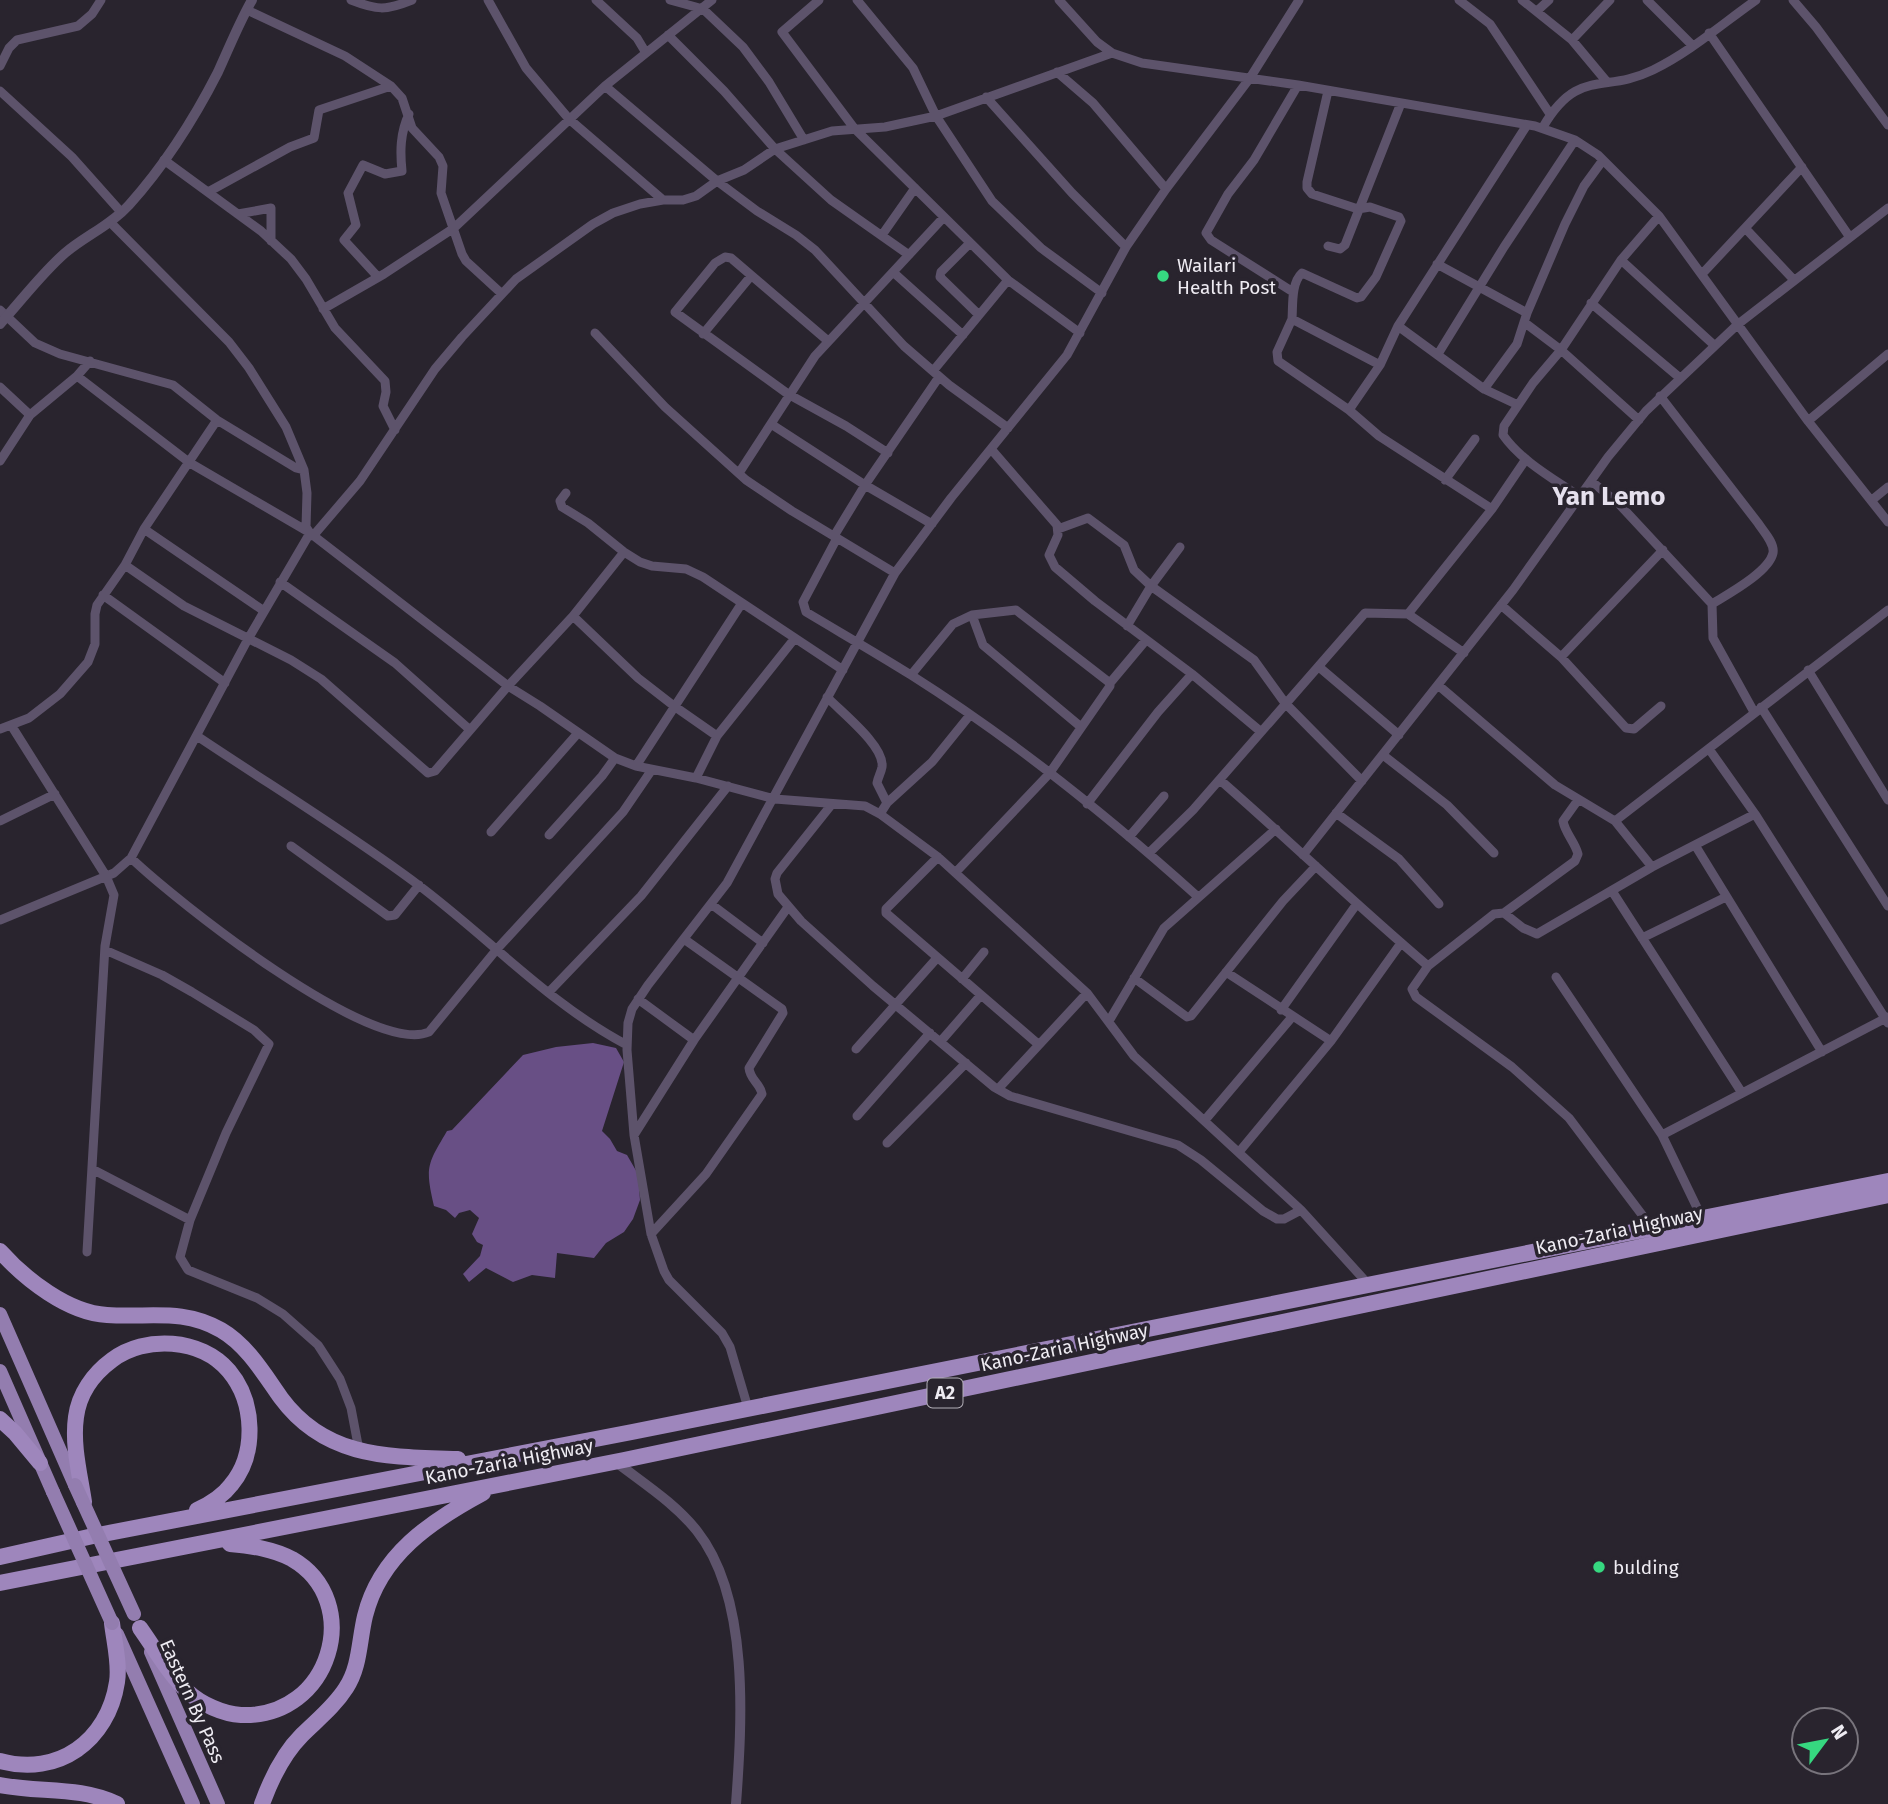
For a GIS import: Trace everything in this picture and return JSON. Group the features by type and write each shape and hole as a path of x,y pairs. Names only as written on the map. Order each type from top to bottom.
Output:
{"highway":[{"name":"Kano-Zaria Highway","path":"0,1557 175,1520 489,1461 1888,1181"},
{"name":"Kano-Zaria Highway","path":"0,1583 616,1462 1888,1195"},
{"path":"0,1251 16,1269 52,1296 88,1311 104,1315 181,1315 222,1331 242,1346 297,1418 317,1433 359,1452 382,1457 489,1461"},
{"path":"84,1505 74,1435 76,1415 89,1382 99,1369 133,1347 162,1343 186,1346 208,1355 229,1371 243,1395 250,1422 248,1450 231,1486 215,1501 175,1520"},
{"path":"0,1419 40,1463"},
{"path":"262,1804 276,1770 293,1745 336,1703 348,1686 359,1654 365,1617 384,1570 400,1551 447,1513 498,1485"},
{"path":"137,1620 188,1692 206,1704 232,1714 272,1712 294,1702 317,1679 330,1652 331,1626 327,1603 313,1578 294,1560 274,1552 254,1546 210,1542"},
{"path":"0,1592 46,1575"},
{"path":"0,1761 21,1766 52,1762 79,1751 92,1737 105,1719 118,1680 112,1623"},
{"path":"0,1785 41,1791 88,1793 117,1804"}],"main road":[{"name":"Eastern By Pass","path":"0,1314 218,1804"},
{"path":"0,1371 193,1804"}],"street":[{"path":"0,65 9,48 17,40 78,26 92,15 102,0"},
{"path":"351,0 375,9 397,6 412,0"},
{"path":"488,0 526,68 569,119 663,200"},
{"path":"596,0 637,38 646,53"},
{"path":"670,0 703,9 743,47 769,82 804,140"},
{"path":"323,309 379,277 454,228 605,86 712,0"},
{"path":"819,0 782,32 854,128 1008,280 1080,333"},
{"path":"857,0 913,68 936,116 992,201 1041,248 1102,293"},
{"path":"1059,0 1097,42 1112,53 1142,63 1250,78 1543,127 1575,140 1603,160 1659,216 1808,421 1888,522"},
{"path":"748,1408 730,1347 722,1333 669,1280 651,1234 634,1135 627,1045 628,1023 639,999 727,883 749,840 775,799 895,573 1067,355 1126,247 1250,78 1299,0"},
{"path":"1459,0 1490,24 1550,114"},
{"path":"1522,0 1572,40 1607,82"},
{"path":"1536,11 1549,0"},
{"path":"1572,40 1610,0"},
{"path":"1647,0 1693,46"},
{"path":"1543,127 1550,114 1574,91 1592,84 1651,71 1693,46 1756,0"},
{"path":"1793,0 1888,125"},
{"path":"304,470 296,468 217,420 173,385 60,354 35,343 2,317 67,251 121,212 164,160 216,75 250,5 328,47 391,86 402,98 416,134 439,157 443,166 441,193 444,206 466,261 502,294"},
{"path":"1709,33 1849,236"},
{"path":"668,35 724,91 775,149 831,200 909,255"},
{"path":"0,919 114,873 131,858 248,639 310,533 360,481 435,369 525,272 612,213 663,200 684,200 696,196 717,181 744,170 775,149 832,131 885,127 936,116 1112,53"},
{"path":"1057,72 1093,103 1166,189"},
{"path":"208,192 290,147 314,138 319,110 391,86"},
{"path":"605,86 717,181 815,250 904,346 936,374 1008,428"},
{"path":"1293,292 1211,240 1206,233 1228,194 1254,160 1297,86"},
{"path":"1328,91 1307,188 1312,194 1358,209 1370,207 1399,217 1401,221 1376,277 1357,299 1302,273 1298,276 1293,292 1292,319 1277,352 1278,361 1349,410 1379,436 1492,509"},
{"path":"0,92 72,157 121,212"},
{"path":"986,97 1072,193 1126,247"},
{"path":"1328,246 1340,249 1345,245 1401,103"},
{"path":"379,277 344,240 356,225 348,194 363,165 385,174 402,171 400,151 404,124 409,114"},
{"path":"1349,410 1380,365 1398,326 1527,125"},
{"path":"1438,354 1575,140"},
{"path":"164,160 238,214 291,259 341,335 385,382 383,406 395,430"},
{"path":"1484,389 1517,344 1525,318 1565,224 1584,186 1603,160"},
{"path":"1702,274 1802,167"},
{"path":"882,235 915,188"},
{"path":"238,214 271,208 271,240"},
{"path":"1303,855 1501,606 1591,481 1660,396 1737,325 1888,208"},
{"path":"1580,497 1526,459 1503,435 1504,426 1621,260 1659,216"},
{"path":"739,473 815,356 944,217"},
{"path":"110,222 239,354 286,428 304,470 310,533"},
{"path":"1746,229 1793,279"},
{"path":"970,243 941,272 940,277 979,315"},
{"path":"828,341 730,258 720,259 676,309 676,315 788,394 888,453"},
{"path":"1621,260 1714,345"},
{"path":"1437,264 1479,287 1525,318 1639,420"},
{"path":"894,272 963,334"},
{"path":"703,334 751,276"},
{"path":"1008,280 963,334 865,485 835,537 803,607 806,612 911,675 970,715 1129,837 1197,896"},
{"path":"1591,303 1680,378"},
{"path":"1292,319 1380,365"},
{"path":"1398,326 1484,389 1518,405"},
{"path":"595,333 665,407 739,473 759,489 895,573"},
{"path":"1808,421 1888,354"},
{"path":"0,461 30,415 77,376 90,361"},
{"path":"77,376 190,463 310,533 508,686 615,758 651,771 696,778 775,799 852,803 880,814 956,872 1087,993 1134,1056 1301,1210 1370,1285"},
{"path":"0,387 30,415"},
{"path":"1660,396 1772,544 1773,553 1765,566 1712,604"},
{"path":"0,729 29,718 60,694 88,662 95,644 95,614 103,595 217,420"},
{"path":"771,424 865,485 932,524"},
{"path":"1445,480 1475,439"},
{"path":"991,449 1058,529 1049,555 1055,566 1260,731"},
{"path":"1408,614 1492,509 1526,459"},
{"path":"1591,481 1619,504 1712,604 1713,638 1888,906"},
{"path":"1872,500 1888,487"},
{"path":"566,493 560,501 562,507 588,523 624,552 653,566 695,572 843,670"},
{"path":"1058,529 1085,519 1091,520 1124,545 1134,570 1151,586 1254,660 1285,703 1362,781"},
{"path":"144,529 264,611"},
{"path":"1127,626 1151,586 1180,547"},
{"path":"1561,657 1663,550"},
{"path":"125,565 184,606 291,660 321,679 429,773 435,771 469,729 573,616 624,552"},
{"path":"280,582 395,663 469,729"},
{"path":"103,595 225,683"},
{"path":"636,766 742,603"},
{"path":"1501,606 1561,657 1626,728 1634,729 1661,706"},
{"path":"911,675 953,624 972,615 1016,610 1022,612 1110,683"},
{"path":"1615,821 1888,610"},
{"path":"1149,853 1220,780 1365,613 1408,614 1464,653"},
{"path":"972,615 983,645 1081,727"},
{"path":"573,616 625,667 674,706 718,736"},
{"path":"696,778 718,736 795,638"},
{"path":"956,872 1049,774 1110,683 1146,640"},
{"path":"1319,667 1399,735"},
{"path":"1808,670 1888,800"},
{"path":"1087,804 1158,712 1192,674"},
{"path":"1438,685 1555,785 1615,821 1652,867"},
{"path":"827,697 874,744 882,767 877,783 887,803"},
{"path":"880,814 887,803 932,762 970,715"},
{"path":"11,725 106,876 114,895 105,950 87,1252"},
{"path":"491,832 578,733"},
{"path":"197,736 340,829 419,885 587,1023 627,1045"},
{"path":"1662,1135 1887,1020 1755,814 1709,749"},
{"path":"1383,755 1447,805 1494,853"},
{"path":"549,835 615,758"},
{"path":"131,858 198,914 316,996 341,1011 404,1035 415,1036 429,1032 497,949 574,862 623,812 651,771"},
{"path":"1220,780 1428,967"},
{"path":"549,992 641,896 728,786"},
{"path":"0,821 55,794"},
{"path":"1129,837 1164,796"},
{"path":"1504,914 1575,861 1578,854 1576,846 1566,832 1563,821 1578,800"},
{"path":"831,804 775,879 778,894 788,906 850,966 966,1063 1010,1096 1178,1145 1277,1219 1284,1219 1301,1210"},
{"path":"1336,813 1399,859 1439,904"},
{"path":"1652,1228 1569,1118 1512,1067 1416,997 1412,989 1428,967 1494,914 1504,914 1523,928 1537,934 1652,867 1755,814"},
{"path":"1109,1021 1164,928 1197,896 1276,829"},
{"path":"1695,845 1822,1052"},
{"path":"291,846 388,916 395,915 419,885"},
{"path":"938,857 886,909 886,913 1038,1044"},
{"path":"1134,978 1187,1017 1194,1014 1283,901 1316,866"},
{"path":"1612,891 1742,1093"},
{"path":"1643,938 1726,897"},
{"path":"711,904 763,943"},
{"path":"1281,1010 1356,905"},
{"path":"634,1135 694,1040 788,906"},
{"path":"651,1234 706,1174 762,1094 761,1087 751,1078 749,1068 783,1010 684,939"},
{"path":"1239,1152 1331,1041 1401,943"},
{"path":"105,950 162,975 192,992 254,1030 269,1044 226,1133 190,1220 180,1257 188,1270 265,1303 283,1314 318,1345 340,1379 351,1408 359,1452"},
{"path":"962,979 984,952"},
{"path":"856,1049 894,1003 937,958"},
{"path":"1226,972 1331,1041"},
{"path":"1556,977 1662,1135 1702,1219"},
{"path":"998,1089 1087,993"},
{"path":"941,1041 981,995"},
{"path":"639,999 694,1040"},
{"path":"1205,1120 1292,1017"},
{"path":"858,1116 930,1033"},
{"path":"887,1143 966,1063"},
{"path":"92,1169 190,1220"},
{"path":"616,1462 679,1512 696,1529 713,1554 725,1583 732,1607 741,1706 736,1804"}],"shaded area":[{"path":"593,1043 616,1048 624,1062 602,1131 617,1151 627,1155 638,1174 640,1200 633,1219 624,1232 606,1243 594,1258 557,1253 555,1278 532,1275 513,1282 486,1268 469,1282 463,1274 480,1256 483,1245 477,1242 472,1234 479,1218 470,1210 459,1213 455,1218 446,1210 434,1206 429,1174 435,1152 447,1131 452,1130 523,1055 556,1047"}],"place":[{"name":"Wailari Health Post","path":"1163,276"},
{"name":"bulding","path":"1599,1567"}],"district":[{"name":"Yan Lemo","path":"1609,496"}]}
